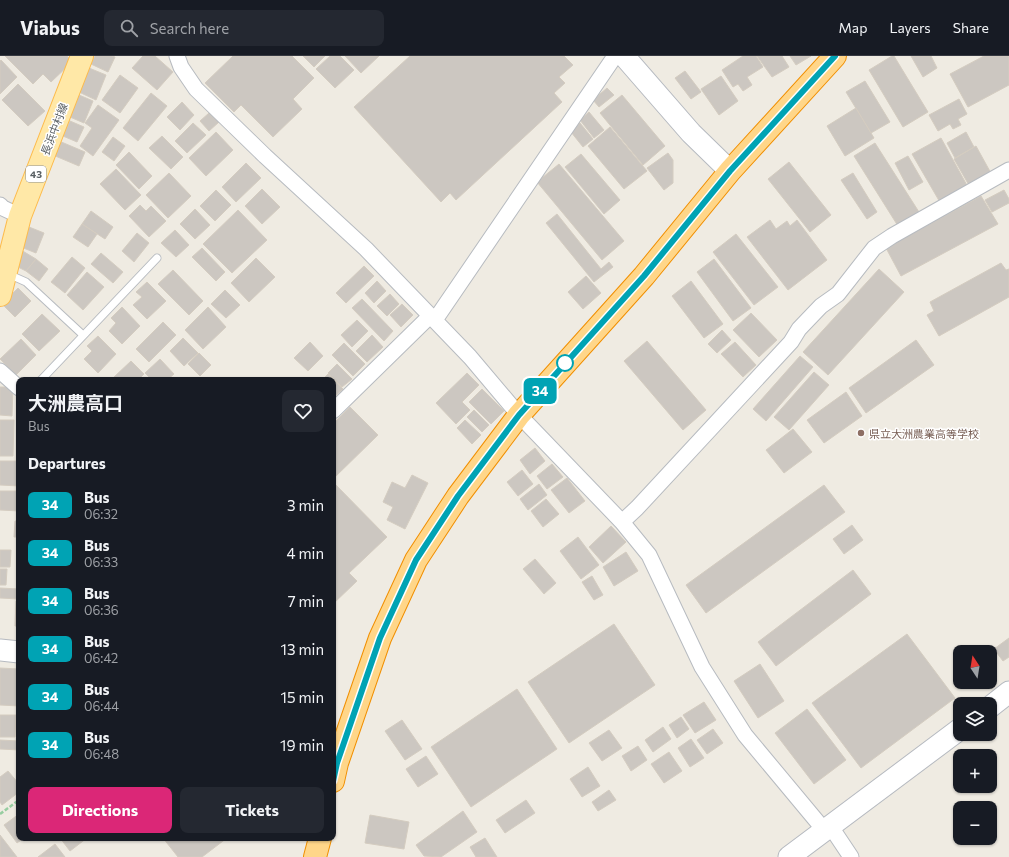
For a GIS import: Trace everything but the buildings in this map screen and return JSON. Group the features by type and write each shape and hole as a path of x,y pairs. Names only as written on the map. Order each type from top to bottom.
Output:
{"highway":[{"path":"336,762 380,638 416,560 458,496 519,415 644,276 730,171 835,56"},
{"path":"315,857 319,841"}],"main road":[{"name":"長浜中村線","path":"0,295 20,216 82,56"}],"street":[{"path":"177,56 196,89 264,156 366,250 470,357 519,415 622,522 649,555 702,667 745,735 851,857"},
{"path":"336,408 432,318 615,56"},
{"path":"624,56 691,133 730,171"},
{"path":"622,522 791,342 799,329 821,306 838,294 874,248 892,236 1009,170"},
{"path":"0,205 20,216"},
{"path":"0,370 16,385"},
{"path":"0,650 16,652"},
{"path":"997,701 1009,692"},
{"path":"789,857 953,734"}],"lane":[{"path":"43,377 157,258"},
{"path":"6,273 26,282 83,335"}],"path":[{"path":"0,814 16,802"}],"bus line":[{"name":"34","path":"336,768 380,638 416,560 458,496 519,415 644,276 730,171 835,56"}],"place":[{"name":"県立大洲農業高等学校","path":"861,433"}]}
